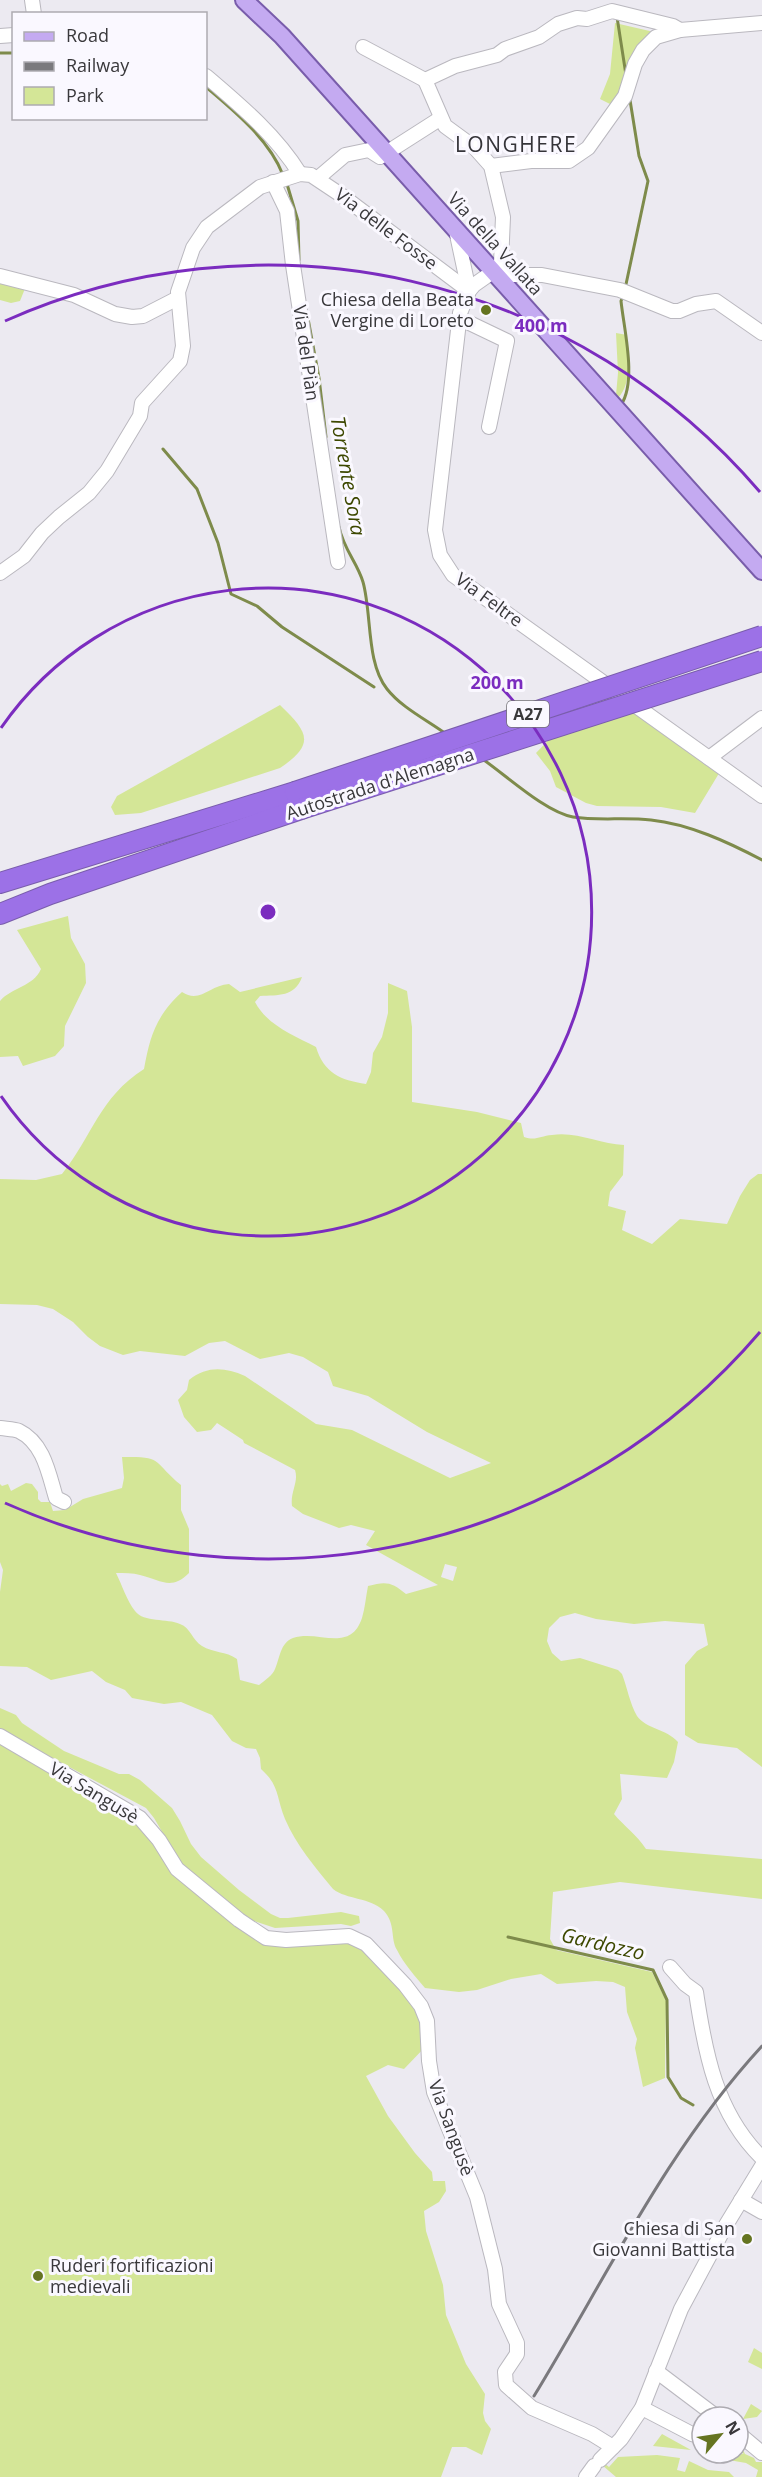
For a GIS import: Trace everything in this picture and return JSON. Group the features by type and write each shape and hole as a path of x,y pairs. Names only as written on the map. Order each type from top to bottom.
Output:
{"highway":[{"name":"Autostrada d'Alemagna","path":"0,914 298,801 762,636"},
{"name":"Autostrada d'Alemagna","path":"0,883 298,801 762,662"}],"main road":[{"name":"Via della Vallata","path":"244,0 282,36 762,571"}],"street":[{"path":"425,80 455,66 497,55 539,37 558,24 577,18 587,19 612,11 673,26 680,30"},
{"path":"491,166 531,161 568,161 588,148 625,96 635,64 643,50 656,37 680,30 762,23"},
{"path":"363,47 425,80 445,126 475,148 491,166 503,217 501,263 497,275"},
{"path":"0,573 24,556 59,516 89,493 117,456 140,416 142,403 180,361 183,346 178,298 193,248 207,227 255,191 275,181 296,175 288,154 268,132 207,77"},
{"path":"318,178 345,155 369,150 380,157 441,118"},
{"name":"Via delle Fosse","path":"296,175 311,175 318,178 468,291"},
{"name":"Via del Piàn","path":"275,181 288,219 338,562"},
{"name":"Via Feltre","path":"456,230 468,291 459,318 435,530 440,555 453,575 762,796"},
{"path":"468,291 482,278 497,275 543,275 620,290 672,311 716,301 762,333"},
{"path":"0,276 74,295 115,314 143,316 178,298"},
{"path":"459,318 507,341 489,427"},
{"path":"709,758 762,718"},
{"path":"0,1428 19,1431 32,1443 43,1456 56,1498 64,1502"},
{"name":"Via Sangusè","path":"0,1736 140,1818 159,1840 177,1869 239,1920 266,1938 286,1940 349,1936 366,1944 405,1985 421,2006 427,2020 429,2061 434,2092 477,2197 494,2262 499,2304 517,2343 517,2354 505,2372 506,2385 532,2408 592,2434 613,2448"},
{"path":"670,1966 685,1984 696,1992 712,2076 720,2098 750,2146 762,2158"},
{"path":"594,2467 630,2428 642,2408 681,2309 726,2225 762,2166"},
{"path":"741,2200 762,2212"},
{"path":"656,2371 701,2405"},
{"path":"642,2408 690,2433"},
{"path":"750,2443 762,2453"}],"green space":[{"path":"615,23 654,32 614,106 600,99 610,74"},
{"path":"0,272 28,281 20,301 11,303 0,300"},
{"path":"616,333 627,335 628,359 626,384 618,398 616,395 618,373"},
{"path":"610,690 721,770 695,813 661,807 597,806 586,803 556,787 550,771 536,753 570,718"},
{"path":"280,705 297,723 304,738 299,752 280,768 141,813 115,815 111,807 117,796"},
{"path":"68,916 71,938 85,964 86,983 65,1026 64,1046 55,1056 23,1066 18,1056 0,1057 0,1001 33,980 41,969 17,930"},
{"path":"302,977 299,984 290,992 260,996 255,1002 266,1017 274,1023 316,1047 319,1056 334,1074 366,1084 371,1072 373,1053 382,1037 388,1013 388,983 407,991 412,1027 412,1102 477,1112 521,1123 524,1137 528,1138 561,1134 624,1145 623,1175 610,1192 608,1206 626,1211 622,1230 652,1244 680,1219 727,1224 750,1180 762,1174 762,1767 737,1748 698,1743 685,1735 685,1665 697,1651 708,1645 704,1624 665,1621 634,1624 596,1619 575,1613 560,1617 549,1628 547,1641 552,1653 561,1661 580,1658 618,1670 622,1674 637,1716 646,1724 668,1734 678,1742 674,1762 667,1778 620,1774 622,1799 614,1814 646,1849 762,1859 762,1899 620,1882 553,1892 550,1939 556,1950 652,1972 666,2001 665,2078 643,2087 635,2048 637,2039 627,2012 625,1987 613,1982 596,1981 557,1984 541,1974 511,1979 477,1990 459,1992 425,1988 397,1950 388,1916 372,1903 333,1889 289,1829 275,1786 261,1769 256,1749 246,1748 232,1741 212,1715 181,1702 164,1704 132,1698 125,1690 106,1682 92,1671 51,1680 27,1667 0,1666 0,1592 3,1570 0,1562 0,1484 2,1486 8,1484 11,1491 26,1483 32,1484 41,1502 50,1502 53,1511 65,1510 83,1499 122,1488 124,1478 122,1457 151,1459 161,1465 181,1485 181,1510 189,1529 189,1573 177,1582 166,1583 137,1574 116,1573 130,1603 139,1615 180,1624 187,1628 202,1646 237,1659 240,1680 259,1685 266,1680 274,1671 285,1643 293,1638 313,1636 341,1638 350,1635 357,1629 362,1618 368,1586 388,1584 406,1594 438,1585 366,1545 375,1531 351,1525 339,1528 303,1514 292,1506 295,1470 244,1443 243,1440 217,1423 211,1430 197,1432 184,1417 178,1400 187,1390 189,1380 202,1372 216,1369 245,1376 316,1424 352,1430 450,1478 491,1463 427,1432 368,1396 333,1386 328,1372 303,1357 289,1353 260,1359 225,1341 209,1343 185,1356 140,1351 123,1355 100,1346 73,1322 53,1309 37,1305 0,1304 0,1179 36,1180 62,1174 106,1105 129,1080 144,1069 149,1046 160,1018 182,992 194,996 200,995 229,984 240,992","holes":["445,1564 457,1567 453,1581 441,1577"]},
{"path":"0,1708 16,1715 22,1723 64,1751 119,1774 129,1774 140,1780 172,1808 191,1844 201,1857 271,1914 280,1918 288,1918 341,1912 359,1916 360,1923 351,1926 341,1924 275,1928 248,1919 181,1864 146,1808 0,1730"},
{"path":"0,1736 142,1812 177,1867 264,1931 286,1933 352,1931 421,2002 428,2044 404,2069 388,2065 366,2076 388,2116 432,2172 433,2181 445,2181 446,2191 439,2202 424,2211 426,2231 443,2285 446,2315 466,2364 485,2394 483,2413 491,2429 482,2455 466,2447 452,2447 441,2477 0,2477"},
{"path":"754,2348 762,2353 762,2369 748,2362"},
{"path":"751,2404 762,2411 757,2417 750,2418"},
{"path":"662,2434 690,2450 653,2446"},
{"path":"657,2455 680,2458 677,2470 685,2472 689,2461 690,2465 729,2472 734,2477 616,2477 602,2465 604,2463 609,2467 618,2457"},
{"path":"750,2456 756,2462 762,2462 762,2477 756,2477 758,2470 749,2465"}],"waterway":[{"path":"617,17 626,75"},
{"name":"Torrente Sora","path":"0,53 12,53"},
{"name":"Torrente Sora","path":"207,88 260,138 269,149 283,175"},
{"path":"625,289 648,181 639,156 630,100"},
{"name":"Torrente Sora","path":"287,184 298,221 299,260"},
{"path":"621,405 626,395 629,369 621,301 623,296"},
{"name":"Torrente Sora","path":"307,313 319,378 326,437"},
{"path":"163,449 197,489 218,543 231,594 257,606 282,627 374,687"},
{"name":"Torrente Sora","path":"339,527 363,582 373,652 380,678 400,702 446,734"},
{"name":"Torrente Sora","path":"481,758 538,801 562,814 582,818 651,820 680,825 722,840 762,860"},
{"name":"Gardozzo","path":"508,1937 653,1970 667,2000 668,2077 681,2098 693,2105"}],"railway":[{"path":"534,2396 667,2171 696,2128 762,2046"}],"place":[{"name":"Chiesa della Beata Vergine di Loreto","path":"486,310"},
{"name":"Chiesa di San Giovanni Battista","path":"747,2239"},
{"name":"Ruderi fortificazioni medievali","path":"38,2276"}],"district":[{"name":"LONGHERE","path":"516,145"}]}
